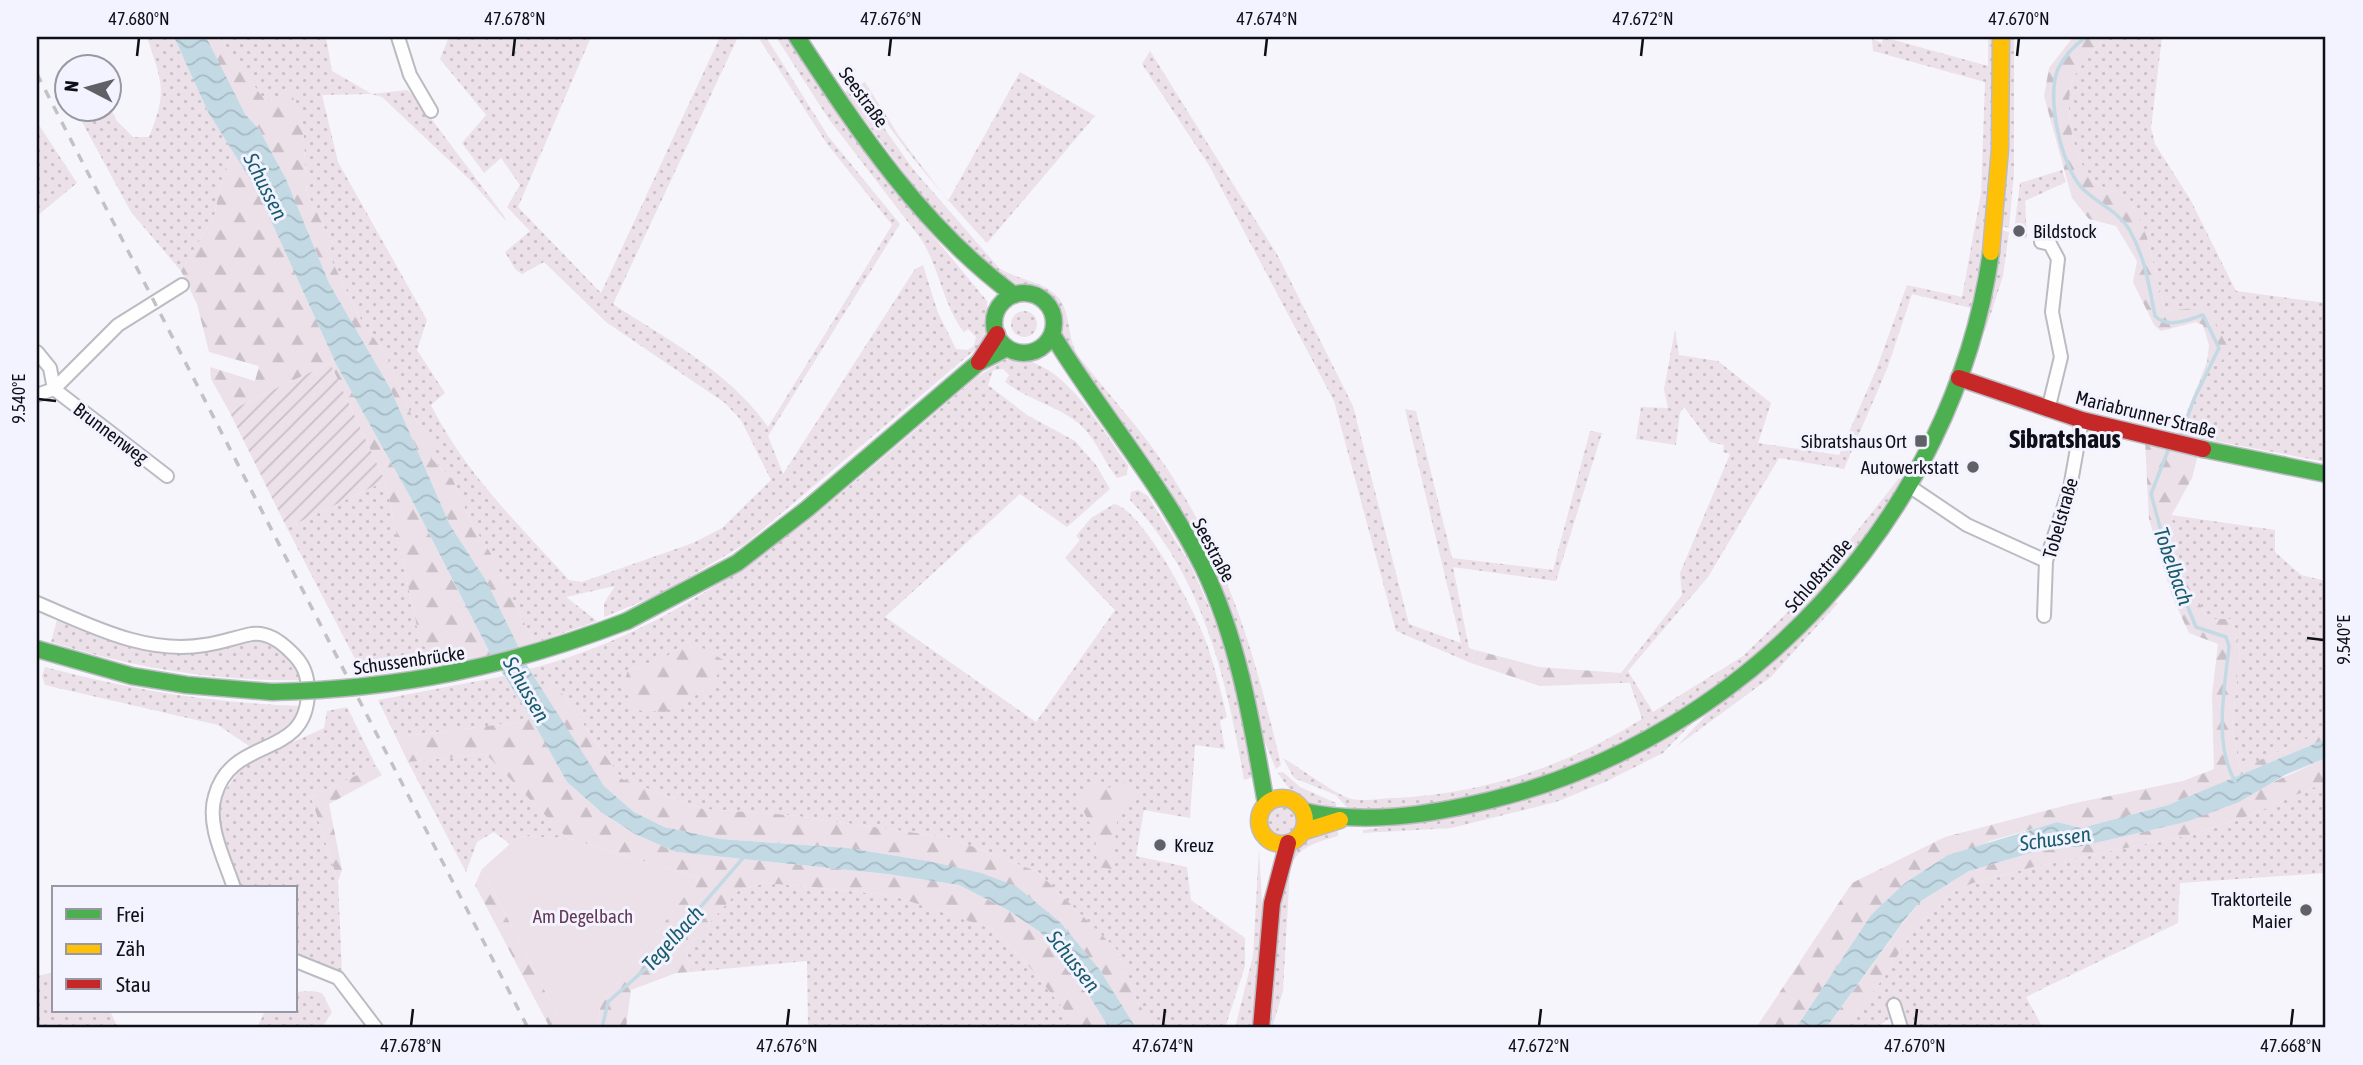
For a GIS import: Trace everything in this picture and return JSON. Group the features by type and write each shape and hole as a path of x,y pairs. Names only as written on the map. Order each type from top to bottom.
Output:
{"main road":[{"name":"Seestraße","path":"797,37 834,94 919,205 983,275 1014,295 1032,294 1047,303 1054,318 1052,334 1083,387 1146,474 1202,566 1229,634 1260,755 1266,804"},
{"name":"Schloßstraße","path":"1303,811 1345,818 1417,813 1509,797 1552,784 1617,757 1676,724 1728,690 1778,649 1818,610 1859,563 1909,486 1959,378 1973,332 1993,235 2001,137 2001,37"},
{"name":"Seestraße","path":"983,275 997,310 996,334"},
{"path":"997,310 1014,295"},
{"path":"996,334 1007,348 978,363 996,334"},
{"path":"1034,352 1048,342 1052,334"},
{"name":"Seestraße","path":"1007,348 1016,352 1034,352 1083,387"},
{"name":"Schussenbrücke","path":"37,649 132,676 187,685 272,692 373,688 462,675 541,654 627,621 737,563 807,509 978,363"},
{"name":"Mariabrunner Straße","path":"1959,378 2082,420 2175,443 2326,474"},
{"path":"1950,401 1994,391"},
{"name":"Seestraße","path":"1260,755 1286,798"},
{"path":"1264,837 1277,844 1288,843 1302,832 1303,811 1286,798 1266,804 1258,821 1264,837 1272,903"},
{"name":"Schloßstraße","path":"1302,832 1345,818"},
{"path":"1261,1028 1272,903 1288,843"}],"street":[{"path":"398,37 410,75 431,111"},
{"path":"2041,242 2055,249 2058,259 2052,312 2061,357 2048,410"},
{"path":"37,395 54,389 118,325 183,285"},
{"path":"37,352 50,368 54,389"},
{"name":"Brunnenweg","path":"54,389 167,476"},
{"name":"Tobelstraße","path":"2044,616 2046,561 2070,488 2082,420"},
{"path":"1909,486 1966,525 2046,561"},
{"path":"37,603 96,631 144,642 174,646 205,645 257,634 279,640 298,659 308,675 307,702 302,723 284,739 246,754 224,776 215,795 211,819 233,886"},
{"path":"298,962 338,978 376,1028"},
{"path":"1894,1005 1901,1028"}],"green space":[{"path":"147,37 174,37 208,112 233,151 223,174 214,217 181,271 131,212 82,122 118,122 133,137 149,137 161,97 156,65"},
{"path":"206,37 219,37 266,102 291,91 303,128 307,193 332,243 327,251 360,318 387,357 411,414 432,440 432,459 453,480 472,525 490,552 534,643 518,647 487,582 450,525 390,388 329,283 286,179 259,129 245,114"},
{"path":"219,37 326,37 332,71 372,94 322,95 338,162 427,320 417,350 445,393 431,405 476,475 569,580 582,582 693,543 722,528 771,480 741,420 725,403 606,322 544,262 522,274 515,269 505,252 530,231 507,207 520,185 501,158 484,173 462,143 486,115 440,59 449,37 591,37 518,207 601,293 720,37 738,37 613,304 717,373 752,407 768,427 892,225 827,144 758,37 766,37 828,136 900,224 768,436 783,474 915,269 923,265 938,313 956,349 968,350 974,346 976,337 968,329 964,332 957,321 921,239 828,118 776,37 787,37 877,168 987,301 987,333 977,348 745,544 660,594 604,617 604,603 615,586 566,597 597,621 534,643 490,552 472,525 453,480 432,459 432,440 411,414 387,357 360,318 327,251 332,243 307,193 303,128 291,92 266,102"},
{"path":"1883,37 1988,66 1988,37 1994,37 1989,213 1971,308 1912,294 1887,369 1844,469 1779,458 1708,577 1628,671 1653,712 1743,656 1812,588 1899,478 1903,481 1846,566 1766,647 1728,677 1648,730 1605,753 1560,772 1512,788 1473,797 1432,804 1350,811 1336,795 1294,778 1283,758 1352,799 1395,798 1460,791 1492,784 1554,764 1642,719 1630,683 1620,683 1621,673 1682,595 1680,573 1730,454 1723,452 1724,445 1710,442 1684,407 1680,413 1676,445 1636,439 1641,407 1668,408 1664,389 1675,330 1679,355 1718,361 1771,403 1758,443 1839,455 1876,370 1907,285 1962,297 1981,193 1985,82 1873,51 1872,39 1882,43"},
{"path":"2008,37 2014,37 2014,171 2009,228 2001,226"},
{"path":"2073,37 2105,37 2078,70 2071,86 2069,115 2075,147 2081,161 2095,182 2129,198 2147,237 2165,311 2206,307 2230,351 2217,366 2207,362 2209,345 2203,325 2196,322 2161,331 2154,325 2133,282 2137,261 2116,226 2089,219 2072,198 2044,96 2049,68"},
{"path":"2105,37 2162,37 2151,128 2155,144 2190,199 2236,291 2326,303 2326,462 2178,434 2207,362 2217,366 2206,308 2165,311 2147,237 2129,198 2095,182 2087,173 2075,147 2069,115 2071,86 2078,70"},
{"path":"1150,51 1278,256 1353,406 1409,624 1461,643 1405,409 1416,411 1452,558 1553,570 1590,431 1602,433 1556,581 1453,567 1469,648 1475,650 1471,663 1396,631 1334,401 1210,167 1142,64"},
{"path":"1020,72 1095,116 987,243 948,200"},
{"path":"865,82 899,136 940,191 889,126 861,84"},
{"path":"407,90 415,97 506,221 471,181 382,97 372,94"},
{"path":"847,90 856,91 865,101 913,169 999,268 1043,286 1056,295 1065,309 1075,351 1168,470 1208,540 1238,612 1281,765 1276,769 1263,738 1243,655 1059,335 1060,319 1051,301 1034,291 1010,286 925,202 845,93"},
{"path":"37,122 77,183 37,216"},
{"path":"233,151 257,190 336,364 414,504 491,655 457,662 421,645 385,481 330,363 229,411 211,379 210,367 255,381 259,366 209,352 197,304 181,271 214,217 223,174"},
{"path":"2062,170 2066,182 2025,201 2027,238 2013,238 2020,183"},
{"path":"2001,230 2009,232 2003,276 1985,332"},
{"path":"1024,311 1033,315 1037,324 1033,333 1024,337 1015,333 1011,324 1015,315"},
{"path":"1021,359 1038,365 1069,387 1128,465 1127,475 1117,478 1090,435 1078,423 1005,382 1009,375 1003,369 993,370 988,385 1027,415 1075,441 1096,465 1110,489 1067,527 1020,494 885,617 1036,722 1115,610 1065,558 1080,540 1076,536 1091,518 1114,504 1126,510 1139,524 1168,565 1201,630 1213,662 1227,717 1220,721 1225,749 1195,745 1190,818 1144,810 1136,856 1187,867 1191,900 1245,938 1245,966 1225,1028 1154,1028 1137,1001 1117,950 1038,872 951,838 789,815 703,809 622,779 554,682 543,694 529,669 594,648 655,621 713,587 823,508 977,377 1004,360","holes":["689,640 631,710 628,670 666,657"]},
{"path":"330,363 385,481 287,528 229,411"},
{"path":"2145,440 2199,451 2192,478 2171,516 2181,568 2208,619 2231,619 2240,650 2232,728 2240,769 2326,730 2326,739 2168,805 2081,828 2057,822 1990,841 1871,915 1796,1028 1756,1028 1852,883 1945,837 2075,803 2183,781 2214,769 2212,695 2218,644 2189,633 2172,596 2149,519"},
{"path":"385,481 421,645 457,662 364,676 287,528"},
{"path":"1138,490 1148,496 1191,566 1223,639 1257,776 1244,780 1220,667 1208,631 1176,562 1155,530 1130,500 1131,492"},
{"path":"2171,515 2275,530 2275,552 2301,575 2326,581 2326,730 2240,769 2232,728 2240,650 2231,619 2208,619 2181,568"},
{"path":"1833,602 1838,603 1771,677 1677,746 1711,710"},
{"path":"58,616 100,635 133,644 160,645 231,638 264,641 287,652 304,680 239,679 176,672 82,651 51,642"},
{"path":"689,640 725,661 710,688 665,712 631,710 628,688 624,683 628,670 666,657"},
{"path":"1475,650 1539,667 1621,673 1620,683 1540,686 1471,663"},
{"path":"45,667 172,694 301,706 292,724 282,734 249,746 218,725 45,685 42,676"},
{"path":"504,676 528,713 521,722 396,737 378,700"},
{"path":"554,682 622,779 703,809 789,815 951,838 1038,872 1117,950 1137,1001 1154,1028 1136,1028 1100,970 1061,923 928,861 848,848 721,839 663,827 634,812 604,786 543,694"},
{"path":"347,707 376,766 311,797 338,881 342,973 298,957 298,886 238,886 219,833 218,811 225,791 243,765 324,728 327,711"},
{"path":"528,713 567,782 601,812 635,834 676,852 887,874 959,885 1006,909 1040,932 1071,966 1109,1028 1079,1028 1028,965 992,929 891,895 766,883 739,890 686,949 691,972 676,973 631,990 626,1028 598,1028 600,1005 699,878 567,838 486,754 408,762 396,737 521,722"},
{"path":"1695,720 1663,753 1605,782 1556,802 1451,828 1363,833 1363,830 1413,823"},
{"path":"486,754 567,838 519,836 510,844 494,832 477,842 466,872 408,762"},
{"path":"2326,758 2326,782 2248,816 2190,835 2033,867 1973,883 1955,891 1912,932 1884,977 1845,1028 1826,1028 1921,901 1969,871 2054,846 2078,847 2186,822"},
{"path":"376,766 382,775 329,804 342,870 338,881 311,797"},
{"path":"1283,772 1300,787 1336,803 1336,809 1316,806 1302,800 1278,773"},
{"path":"1100,780 1108,788 1125,782 1137,792 1118,813 1112,869 1097,867 1095,834 1078,800"},
{"path":"2326,782 2326,873 2180,883 2178,923 2026,997 2043,1028 1906,1028 1897,1000 1888,1004 1892,1017 1875,1028 1845,1028 1884,977 1912,932 1955,891 1973,883 2033,867 2190,835 2248,816"},
{"path":"1281,804 1293,809 1298,821 1293,833 1281,838 1269,833 1264,821 1269,809"},
{"path":"1338,831 1338,836 1303,850 1290,868 1283,991 1272,1028 1268,1028 1279,908 1288,863 1294,850 1303,841"},
{"name":"Am Degelbach","path":"519,836 567,838 699,878 600,1005 598,1028 564,1028 482,869"},
{"path":"1259,849 1263,920 1253,1028 1235,1028 1253,956"},
{"path":"482,869 564,1028 550,1028 475,885"},
{"path":"766,883 891,895 992,929 1028,965 1079,1028 808,1028 807,961 691,972 686,949 739,890"},
{"path":"52,972 52,1012 110,1012 118,1028 37,1028 37,976"},
{"path":"298,992 322,993 332,1012 322,1028 257,1028 265,1012 298,1012"}],"water":[{"name":"Schussen","path":"174,37 206,37 245,114 259,129 286,179 329,283 390,388 450,525 487,582 529,669 604,786 634,812 664,827 721,839 848,848 928,861 981,873 1016,886 1061,923 1100,970 1136,1028 1109,1028 1071,966 1040,932 1006,909 959,885 887,874 676,852 635,834 601,812 567,782 491,655 414,504 336,364 257,190 208,112"},
{"name":"Schussen","path":"2326,739 2326,758 2285,775 2239,802 2186,822 2078,847 2054,846 1969,871 1921,901 1826,1028 1796,1028 1871,915 1905,883 1948,855 2057,822 2081,828 2168,805"}],"waterway":[{"name":"Tobelbach","path":"2086,37 2063,60 2055,81 2055,113 2067,163 2081,187 2119,217 2129,229 2143,261 2155,316 2172,323 2203,315 2219,348 2194,399 2181,435"},
{"name":"Tobelbach","path":"2169,448 2151,494 2170,564 2196,627 2226,637 2229,646 2222,733 2228,766 2235,781"},
{"name":"Tegelbach","path":"602,1028 608,1002 651,964 743,858"}],"railway":[{"path":"37,74 528,1028"}],"traffic: fast":[{"path":"797,37 844,108 921,209 981,268 1014,295"},
{"path":"1303,811 1373,818 1421,814 1491,800 1584,769 1671,725 1752,669 1823,601 1884,525 1933,440 1969,349 1991,252"},
{"path":"1024,293 1041,298 1049,306 1054,323 1049,340 1041,348 1024,353 1007,348 999,340 994,323 999,306 1007,298 1024,293"},
{"path":"1052,334 1169,507 1203,567 1226,624 1243,683 1266,804"},
{"path":"627,621 737,563 807,509 978,363 1007,348"},
{"path":"2203,449 2326,474"},
{"path":"272,692 365,686 453,673 539,651 627,621"},
{"path":"37,649 132,676 187,685 272,692"}],"traffic: slow":[{"path":"1991,252 2000,149 2001,37"},
{"path":"1282,798 1298,805 1305,821 1298,837 1282,844 1266,837 1259,821 1266,805 1282,798"},
{"path":"1302,832 1340,820"}],"traffic: jam":[{"path":"979,362 997,334"},
{"path":"1959,378 2082,420 2203,449"},
{"path":"1261,1028 1272,903 1288,843"}],"place":[{"name":"Bildstock","path":"2019,231"},
{"name":"Sibratshaus Ort","path":"1921,441"},
{"name":"Autowerkstatt","path":"1973,467"},
{"name":"Kreuz","path":"1160,845"},
{"name":"Traktorteile Maier","path":"2306,910"}],"district":[{"name":"Sibratshaus","path":"2065,439"}]}
